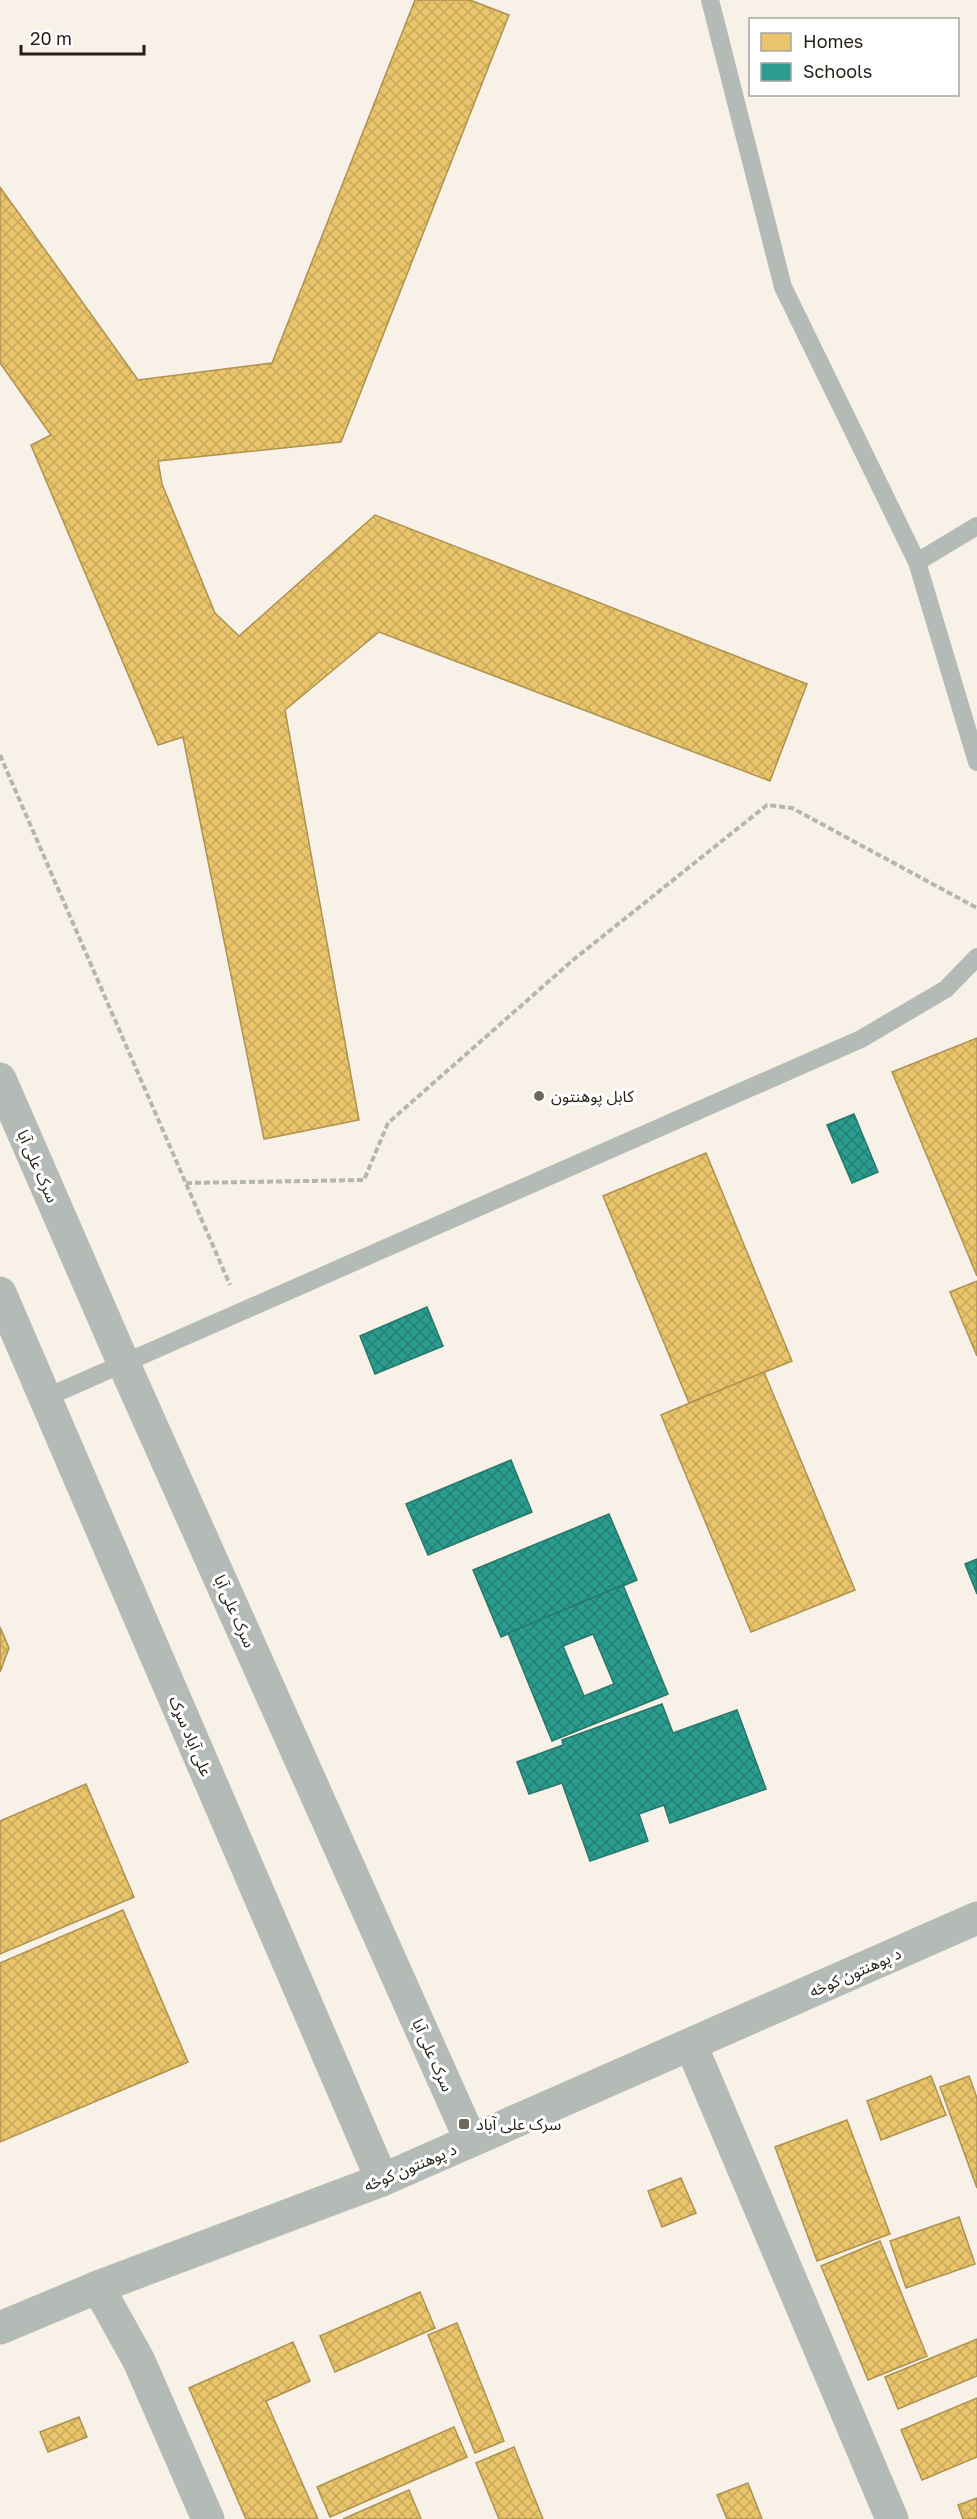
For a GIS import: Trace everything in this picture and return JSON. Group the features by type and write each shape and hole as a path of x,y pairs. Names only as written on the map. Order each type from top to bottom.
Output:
{"street":[{"name":"سرک علی آبا","path":"0,1079 123,1362 471,2141"},
{"name":"علی آباد سړک","path":"0,1293 382,2180"},
{"name":"د پوهنتون کوڅه","path":"0,2328 98,2287 382,2180 977,1918"},
{"path":"691,2045 892,2519"},
{"path":"98,2287 139,2361 208,2519"}],"lane":[{"path":"710,0 783,287 917,562 977,762"},
{"path":"917,562 977,526"},
{"path":"45,1398 861,1039 946,989 977,957"}],"path":[{"path":"0,754 240,1311"},
{"path":"186,1183 364,1180 388,1123 573,960 767,805 792,808 977,908"}],"building: Homes":[{"path":"415,0 470,0 509,15 341,442 158,461 162,484 215,613 239,636 375,515 807,684 770,781 379,632 285,710 359,1120 264,1139 183,737 158,745 31,445 51,435 0,363 0,187 138,380 272,363"},
{"path":"977,1038 977,1276 892,1072"},
{"path":"706,1153 792,1361 689,1403 603,1196"},
{"path":"977,1281 977,1356 950,1292"},
{"path":"764,1372 855,1590 751,1632 661,1415"},
{"path":"0,1627 9,1648 0,1672"},
{"path":"86,1784 134,1897 0,1954 0,1821"},
{"path":"123,1910 188,2062 0,2142 0,1963"},
{"path":"931,2076 946,2115 881,2140 867,2101"},
{"path":"969,2076 977,2098 977,2188 940,2087"},
{"path":"847,2120 890,2234 817,2261 775,2147"},
{"path":"681,2178 696,2213 662,2227 648,2191"},
{"path":"959,2217 975,2264 906,2288 890,2241"},
{"path":"880,2241 927,2356 868,2380 821,2266"},
{"path":"420,2292 435,2328 335,2372 320,2336"},
{"path":"457,2323 504,2441 475,2453 428,2335"},
{"path":"977,2339 977,2376 898,2409 885,2377"},
{"path":"293,2342 310,2381 266,2401 318,2519 246,2519 189,2388"},
{"path":"977,2398 977,2457 922,2480 901,2430"},
{"path":"79,2417 87,2437 48,2452 40,2432"},
{"path":"454,2427 467,2457 330,2517 317,2487"},
{"path":"514,2447 543,2519 499,2519 476,2463"},
{"path":"748,2483 762,2519 727,2519 717,2495"},
{"path":"409,2490 421,2519 343,2519"},
{"path":"977,2498 977,2519 963,2519 958,2505"}],"building: Schools":[{"path":"854,1114 878,1172 852,1183 827,1125"},
{"path":"427,1307 443,1346 375,1374 360,1336"},
{"path":"511,1460 532,1512 428,1555 406,1504"},
{"path":"609,1514 637,1580 501,1637 473,1570"},
{"path":"977,1559 977,1594 965,1564"},
{"path":"623,1585 668,1694 552,1741 508,1633","holes":["593,1634 614,1684 584,1696 563,1646"]},
{"path":"662,1704 673,1733 737,1710 766,1789 670,1823 664,1805 639,1814 648,1841 590,1861 562,1783 529,1794 517,1762 563,1745 562,1740"}],"place":[{"name":"کابل پوهنتون","path":"539,1096"},
{"name":"سرک علی آباد","path":"464,2124"}]}
